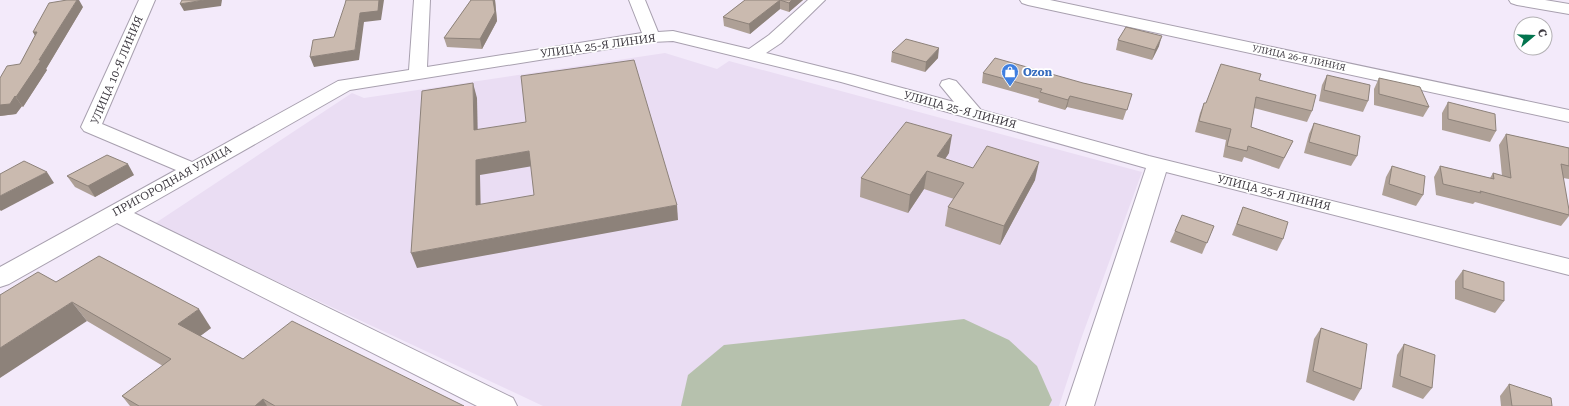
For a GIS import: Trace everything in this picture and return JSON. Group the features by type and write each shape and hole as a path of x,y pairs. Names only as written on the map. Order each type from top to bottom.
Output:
{"street":[{"name":"УЛИЦА 10-Я ЛИНИЯ","path":"147,0 91,127 192,170"},
{"path":"418,74 422,0"},
{"path":"637,0 652,37"},
{"path":"751,55 775,39 817,0"},
{"name":"УЛИЦА 26-Я ЛИНИЯ","path":"1028,0 1569,116"},
{"path":"1517,0 1569,9"},
{"name":"УЛИЦА 25-Я ЛИНИЯ","path":"345,85 652,37 673,36 872,85 1158,164 1569,267"},
{"name":"ПРИГОРОДНАЯ УЛИЦА","path":"0,278 345,85"},
{"path":"949,85 974,114"},
{"path":"1080,406 1158,164"},
{"path":"116,213 503,406"}],"shaded area":[{"path":"665,53 717,69 729,61 1142,172 1081,339 1059,406 543,406 154,224 352,93 364,98"}],"green space":[{"path":"964,319 1009,340 1037,366 1052,400 1049,406 681,406 688,375 724,345"}],"building":[{"path":"77,0 39,60 41,60 10,104 0,105 0,78 7,66 20,64 37,32 33,32 49,3"},
{"path":"182,0 204,0 180,4"},
{"path":"346,0 379,0 378,11 360,13 355,50 310,57 313,40 334,37"},
{"path":"471,0 493,0 495,12 480,39 444,38"},
{"path":"745,0 780,0 749,24 723,17"},
{"path":"780,0 792,0 789,3"},
{"path":"1126,27 1162,36 1155,50 1118,40"},
{"path":"906,39 939,48 926,62 892,52"},
{"path":"995,58 1083,83 1132,94 1127,110 1070,96 1068,100 1040,92 1042,89 983,73"},
{"path":"634,60 677,205 411,253 422,91 473,83 474,130 526,122 521,76","holes":["529,151 534,195 476,205 476,160"]},
{"path":"1221,64 1261,74 1259,80 1316,95 1312,111 1256,97 1251,127 1293,141 1284,158 1248,146 1247,151 1227,146 1231,129 1199,121 1204,103 1206,103"},
{"path":"1327,75 1370,85 1368,101 1324,90"},
{"path":"1379,78 1420,87 1429,107 1379,94"},
{"path":"1448,102 1495,114 1496,131 1448,119"},
{"path":"906,122 952,135 937,156 973,168 987,146 1039,162 1004,226 948,207 964,183 927,171 910,195 861,178"},
{"path":"1314,123 1360,136 1357,156 1309,142"},
{"path":"1506,134 1569,148 1569,166 1561,164 1569,215 1480,191 1481,193 1443,184 1440,166 1494,179 1493,173 1511,178"},
{"path":"107,155 128,164 88,186 67,176"},
{"path":"24,161 47,172 0,196 0,174"},
{"path":"1392,166 1425,176 1423,195 1389,184"},
{"path":"1243,207 1288,222 1283,239 1237,224"},
{"path":"1182,215 1214,226 1207,243 1175,231"},
{"path":"99,256 199,309 178,324 243,359 292,321 464,406 275,406 263,399 255,406 139,406 122,396 171,359 72,302 0,348 0,295 38,272 56,282"},
{"path":"1463,270 1504,282 1504,301 1463,288"},
{"path":"1321,328 1367,344 1361,389 1313,371"},
{"path":"1404,344 1435,355 1432,388 1400,376"},
{"path":"1509,384 1551,398 1552,406 1512,406"}],"place":[{"name":"Ozon","path":"1010,87"}]}
